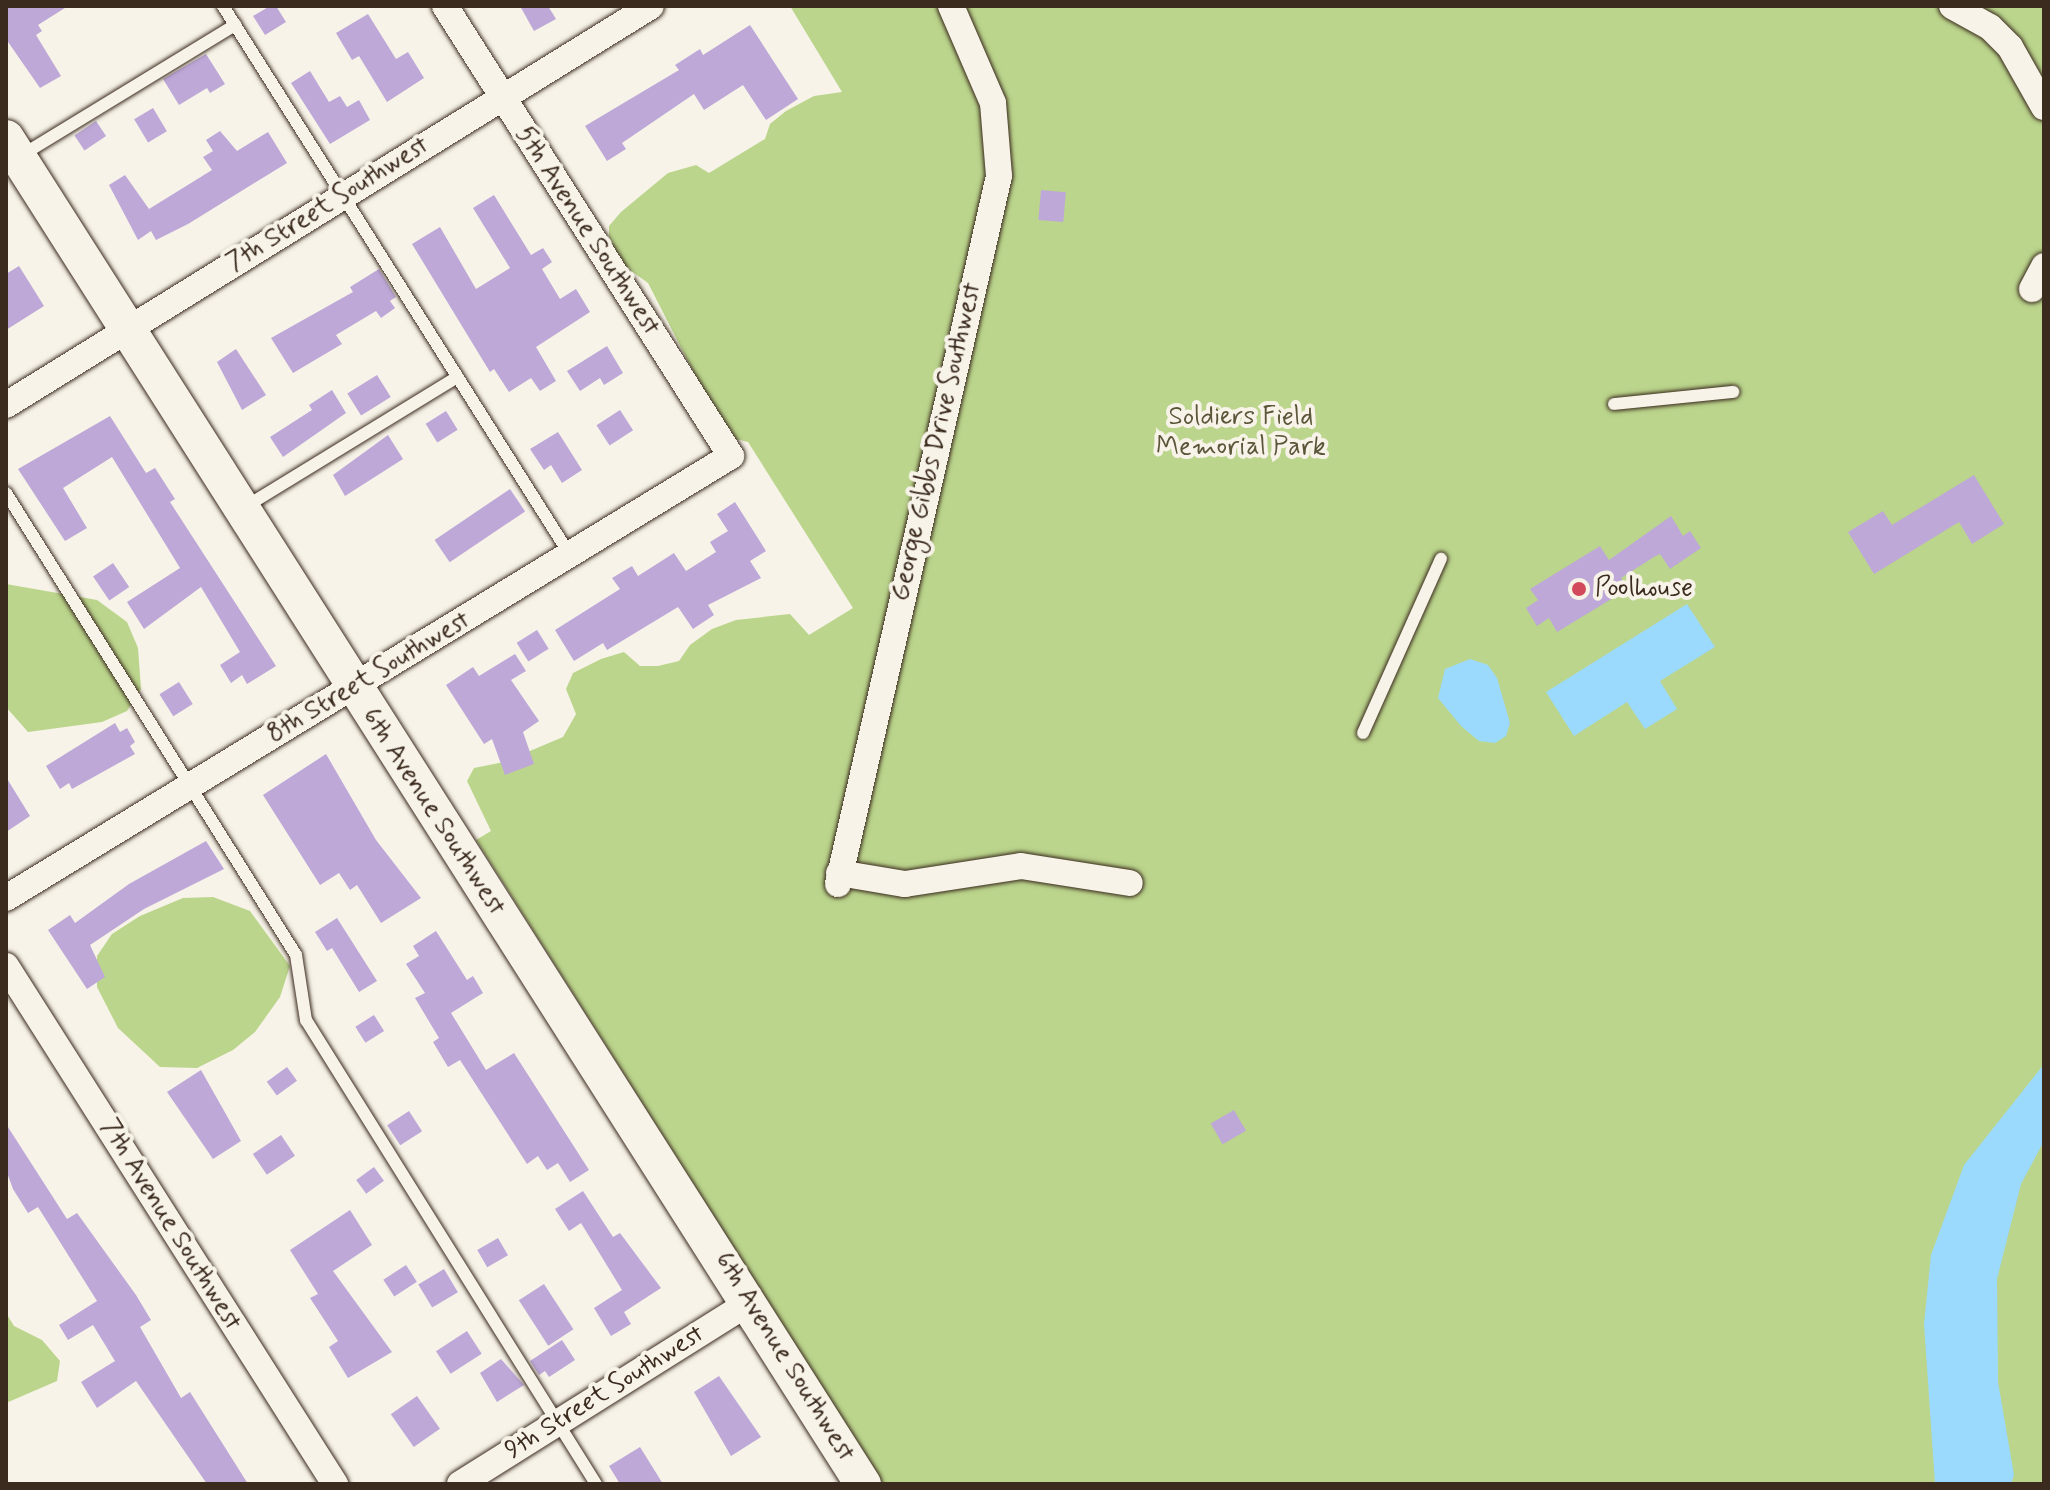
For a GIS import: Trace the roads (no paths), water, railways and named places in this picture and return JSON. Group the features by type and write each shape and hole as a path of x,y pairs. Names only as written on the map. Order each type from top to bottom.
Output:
{"street":[{"name":"5th Avenue Southwest","path":"445,6 731,456"},
{"name":"7th Street Southwest","path":"6,405 651,6"},
{"name":"George Gibbs Drive Southwest","path":"951,6 993,103 999,176 838,878 905,884 1021,866 1130,883"},
{"path":"1952,6 1990,27 2010,47 2044,107"},
{"name":"6th Avenue Southwest","path":"12,148 353,688 750,1302 863,1484"},
{"name":"8th Street Southwest","path":"6,898 731,456"},
{"name":"7th Avenue Southwest","path":"6,966 335,1484"},
{"name":"9th Street Southwest","path":"460,1484 750,1302"}],"lane":[{"path":"223,6 570,555"},
{"path":"12,148 235,25"},
{"path":"241,510 457,377"},
{"path":"1614,404 1733,392"},
{"path":"6,493 296,955 306,1020 596,1484"},
{"path":"1363,733 1441,559"}],"water":[{"path":"1687,604 1715,647 1660,681 1677,709 1645,729 1627,702 1574,736 1546,692"},
{"path":"1470,659 1488,665 1497,678 1510,723 1506,736 1495,743 1479,741 1461,726 1438,698 1445,669"},
{"path":"2044,1064 2044,1141 2021,1184 1997,1279 1998,1382 2014,1475 2011,1484 1935,1484 1924,1324 1931,1255 1964,1165"}],"place":[{"name":"Poolhouse","path":"1579,589"}],"park label":[{"name":"Soldiers Field Memorial Park","path":"1241,433"}]}
